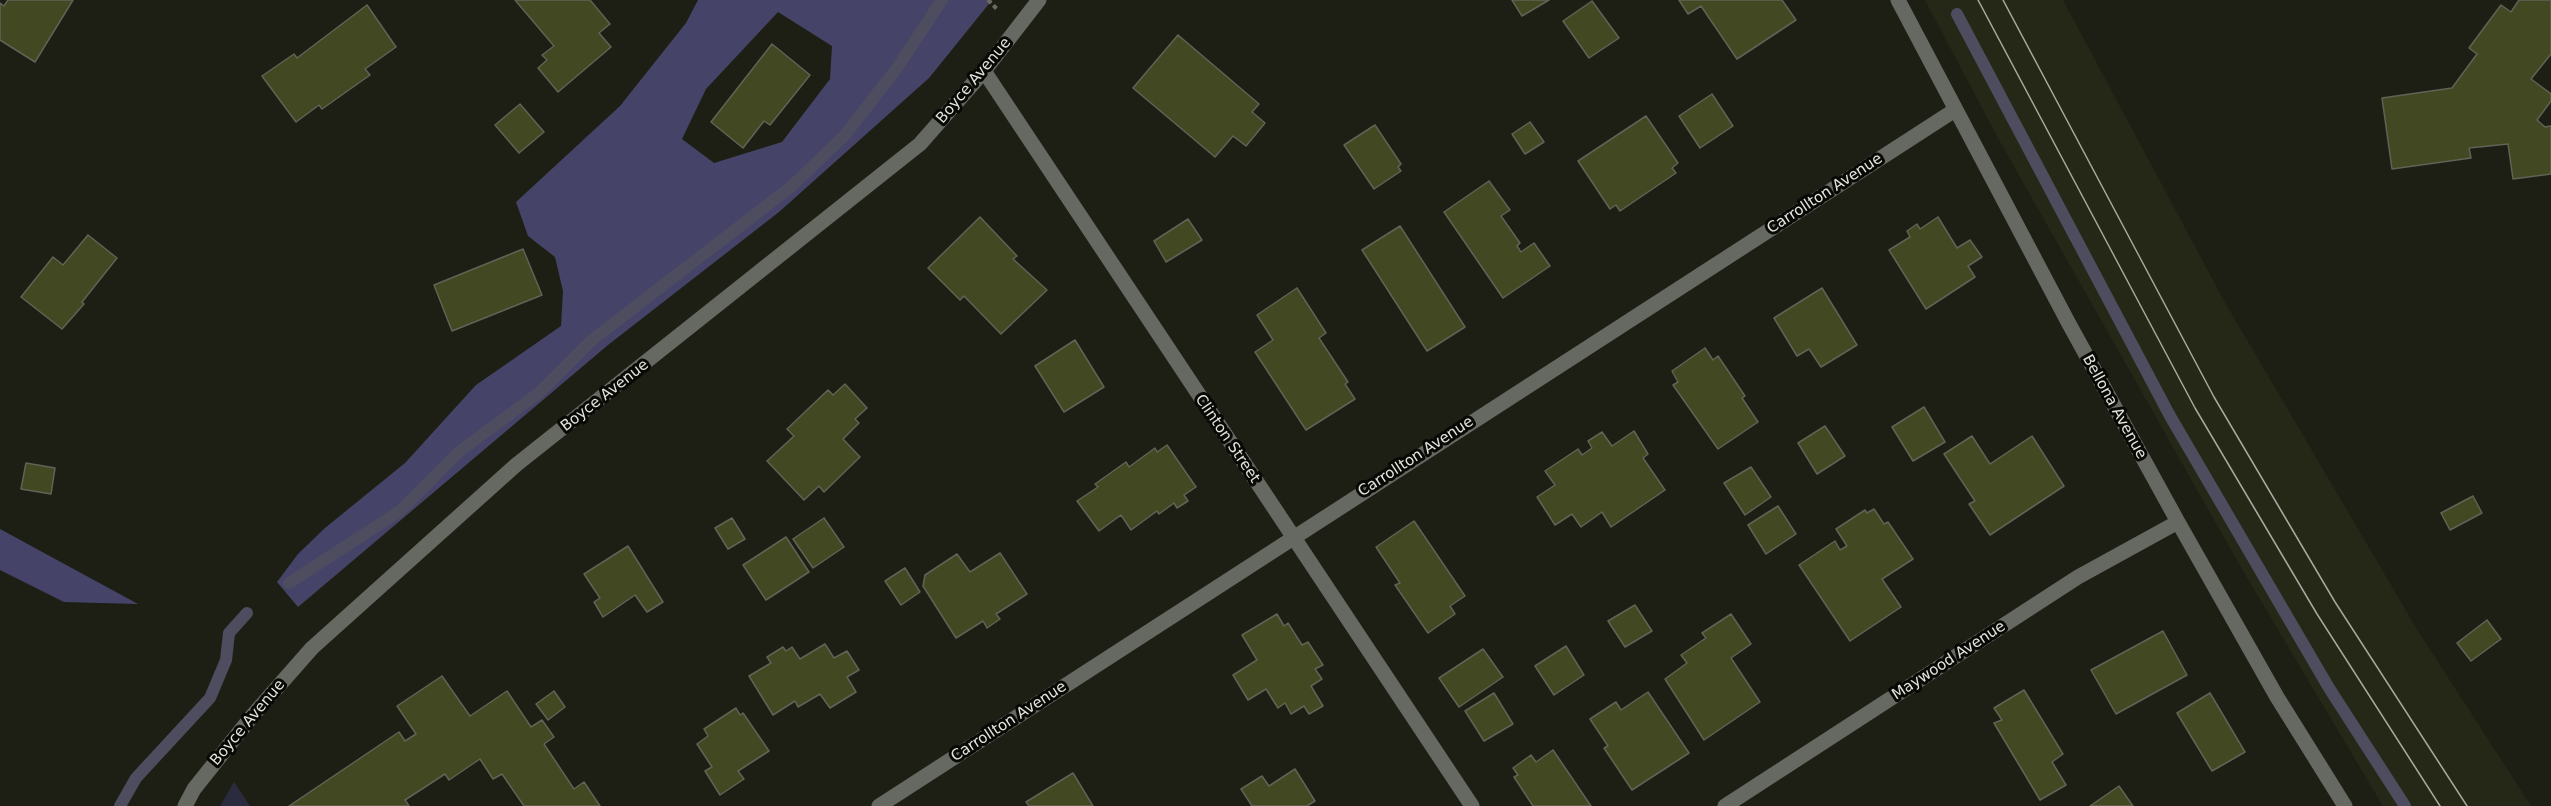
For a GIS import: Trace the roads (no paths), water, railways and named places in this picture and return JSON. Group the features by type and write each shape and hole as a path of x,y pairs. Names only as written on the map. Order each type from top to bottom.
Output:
{"street":[{"name":"Boyce Avenue","path":"185,806 194,789 253,715 312,648 516,465 920,144 984,71 1040,0"},
{"name":"Bellona Avenue","path":"1898,0 2068,322 2178,522 2277,697 2345,806"},
{"name":"Clinton Street","path":"984,71 1472,806"},
{"name":"Carrollton Avenue","path":"879,806 1955,110"},
{"name":"Maywood Avenue","path":"1725,806 2078,577 2178,522"}],"waterway":[{"path":"289,583 400,511 460,451 540,392 592,340 792,186 845,135 897,68 942,0"},
{"path":"1957,14 2170,416 2329,688 2405,806"},
{"path":"120,806 136,778 210,698 226,660 229,633 247,613"}],"tram line":[{"path":"1978,0 2195,408 2317,614 2440,806"},
{"path":"2003,0 2214,397 2335,602 2467,806"}]}
